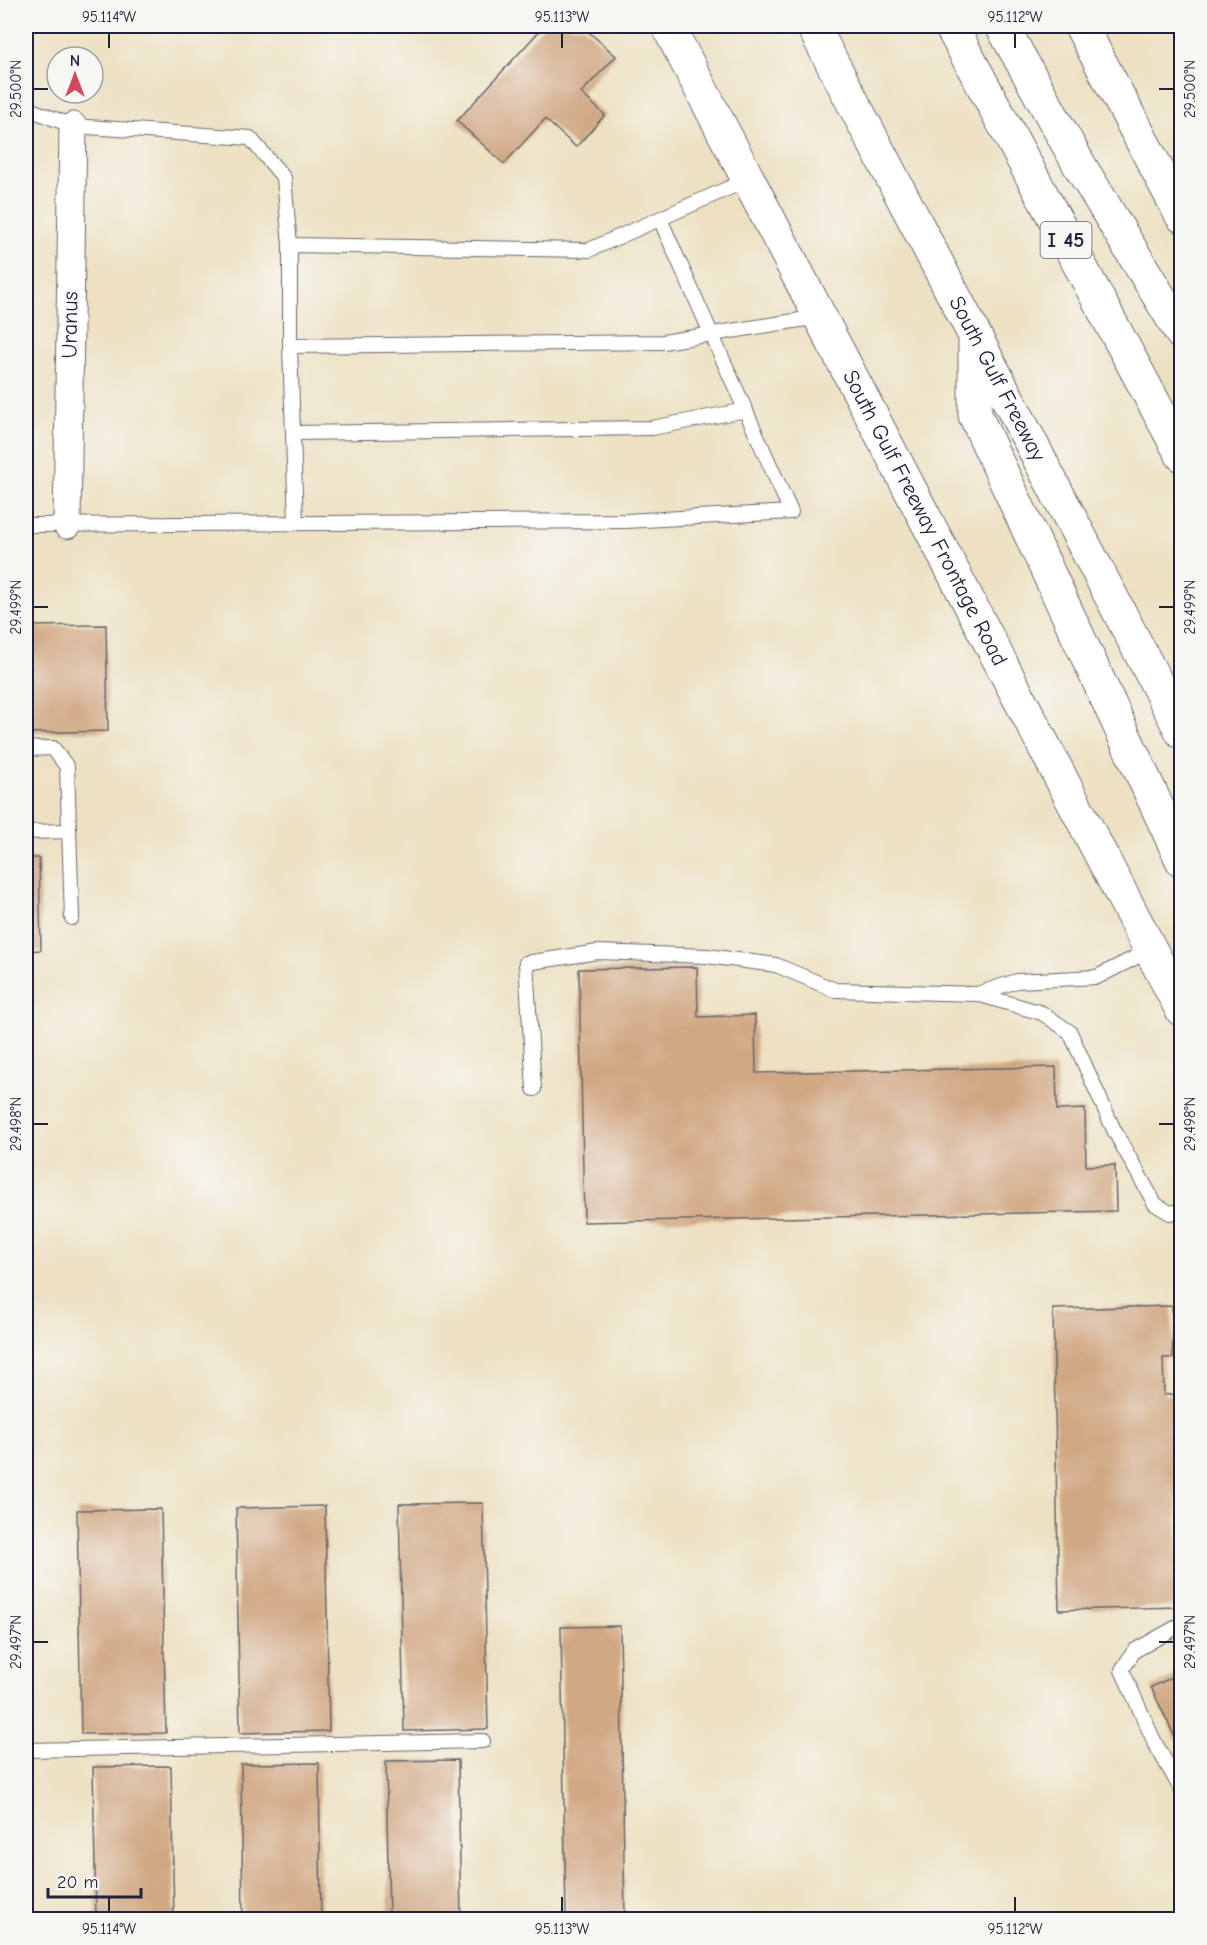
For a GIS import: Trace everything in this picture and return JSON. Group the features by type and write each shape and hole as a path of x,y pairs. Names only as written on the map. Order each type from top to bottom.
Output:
{"main road":[{"name":"South Gulf Freeway Frontage Road","path":"668,26 1182,1010"},
{"name":"South Gulf Freeway","path":"813,26 1182,732"},
{"name":"I 45","path":"951,26 1182,455"},
{"path":"1002,26 1080,166 1182,334"},
{"path":"1081,26 1178,201"},
{"path":"974,334 975,415 1182,860"}],"street":[{"name":"Uranus","path":"67,525 73,126"}],"lane":[{"path":"26,108 73,126 250,138 284,178 290,244 290,346 296,523"},
{"path":"290,244 589,250 747,180"},
{"path":"26,525 626,520 791,512 660,219"},
{"path":"290,346 663,342 819,317"},
{"path":"293,433 652,428 746,410"},
{"path":"26,749 53,748 67,767 72,918"},
{"path":"26,832 69,831"},
{"path":"977,994 1017,981 1097,977 1150,950"},
{"path":"534,1089 526,963 598,952 707,956 776,965 835,990 977,994 1042,1013 1071,1032 1114,1130 1155,1204 1170,1213 1182,1210"},
{"path":"1182,1624 1134,1652 1122,1670 1155,1743 1182,1791"},
{"path":"26,1750 483,1741"}],"building":[{"path":"544,26 582,26 616,56 581,93 605,115 576,147 545,119 504,164 457,121"},
{"path":"106,625 108,731 26,733 26,626"},
{"path":"26,858 39,858 41,950 26,951"},
{"path":"697,967 698,1017 755,1015 756,1073 1056,1067 1057,1110 1085,1109 1086,1166 1115,1165 1116,1211 584,1222 579,969"},
{"path":"1172,1306 1173,1358 1163,1358 1164,1395 1175,1394 1179,1607 1059,1610 1053,1309"},
{"path":"483,1503 488,1729 404,1731 399,1504"},
{"path":"325,1506 329,1731 240,1733 236,1508"},
{"path":"161,1509 166,1733 81,1734 77,1510"},
{"path":"620,1626 625,1920 566,1920 561,1627"},
{"path":"1182,1673 1182,1752 1151,1687"},
{"path":"458,1760 461,1920 389,1920 386,1761"},
{"path":"319,1763 321,1920 243,1920 241,1764"},
{"path":"171,1766 174,1920 96,1920 93,1767"}]}
